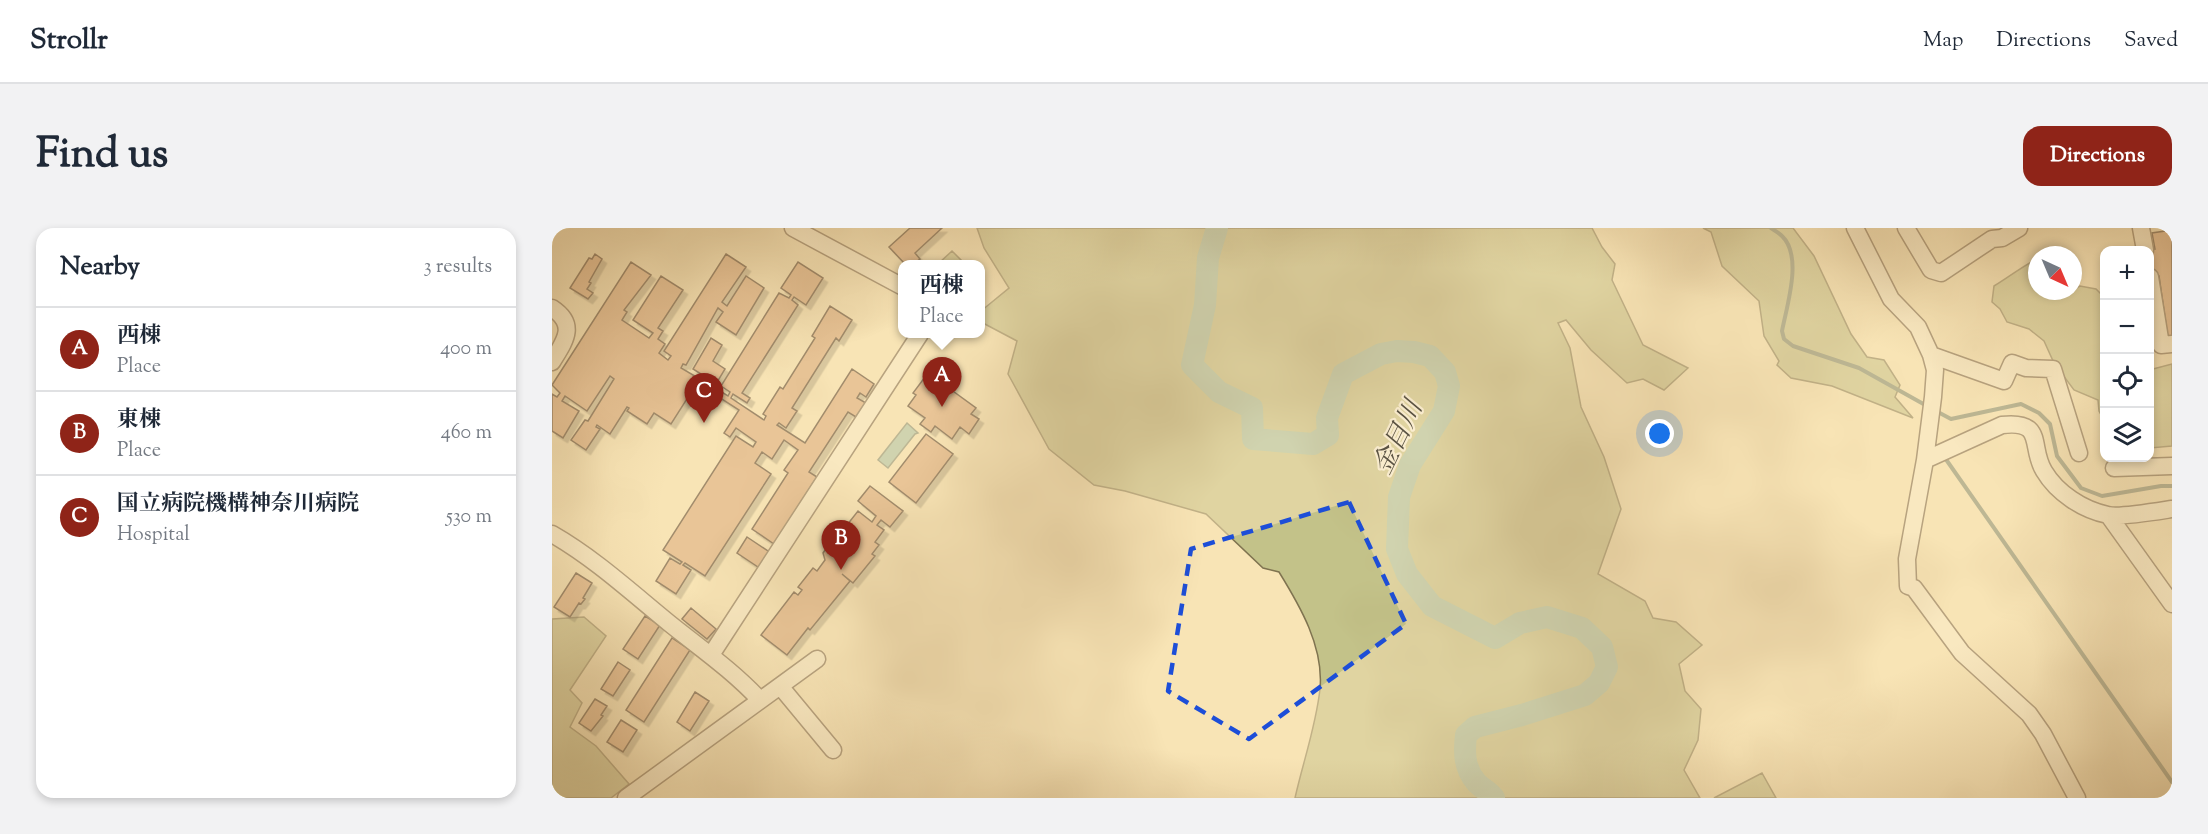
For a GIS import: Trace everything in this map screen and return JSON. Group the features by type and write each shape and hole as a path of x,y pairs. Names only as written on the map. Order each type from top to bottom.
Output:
{"street":[{"path":"793,228 898,284"},
{"path":"1855,228 1891,299 1918,327 1935,370 1934,397 1925,460 1907,559 1908,586 1914,588 1962,653 2029,714 2043,734 2077,798"},
{"path":"1906,228 1931,270 1941,273 1992,239 2002,237 2019,228"},
{"path":"2141,228 2144,246"},
{"path":"2154,300 2161,345 2172,344"},
{"path":"552,308 562,316 567,332 565,341 552,362"},
{"path":"711,655 917,338"},
{"path":"1931,355 2004,381 2012,363 2026,368 2054,369 2079,453"},
{"path":"1925,460 2002,425 2016,424 2026,427 2035,437 2038,458 2044,472 2067,496 2082,506 2109,516 2172,509"},
{"path":"2114,468 2172,466"},
{"path":"2109,516 2172,604"},
{"path":"552,534 583,553 711,655 760,700"},
{"path":"626,798 817,659"},
{"path":"780,686 833,750"}],"highlighted area":[{"path":"1349,502 1406,624 1249,739 1168,691 1191,549"}],"shaded area":[{"path":"977,228 1592,228 1602,247 1615,264 1612,280 1643,345 1688,368 1664,390 1643,379 1627,383 1591,350 1566,320 1558,323 1570,348 1581,407 1604,457 1621,509 1598,574 1645,601 1653,618 1676,622 1702,645 1679,664 1685,691 1701,709 1698,740 1684,770 1700,798 1295,798 1316,717 1320,673 1314,642 1295,599 1279,572 1263,568 1206,514 1125,491 1094,485 1049,449 1008,374 1017,341 985,324 985,308 1009,288 984,248"},
{"path":"1703,228 1793,228 1814,256 1851,334 1867,357 1884,360 1900,385 1895,397 1913,418 1832,386 1791,378 1777,365 1779,361 1764,336 1759,301 1722,266 1711,232"},
{"path":"952,251 961,260 942,260"},
{"path":"2028,264 2028,300 2082,300 2082,286 2096,289 2100,293 2100,413 2098,400 2074,390 2054,363 2044,341 2029,329 2007,322 2000,309 1992,302 1994,286"},
{"path":"2172,364 2172,446 2154,448 2154,369"},
{"path":"907,423 918,433 888,468 878,460"},
{"path":"584,617 606,636 570,690 582,703 570,727 596,746 629,784 611,798 552,798 552,619"},
{"path":"1762,773 1776,798 1714,798"}],"building":[{"path":"910,228 942,228 915,253 919,260 901,260 889,247"},
{"path":"2172,230 2172,338 2168,338 2159,276 2154,277 2155,249 2152,233"},
{"path":"595,254 602,259 589,282 591,283 587,289 593,293 588,299 570,288 589,258 592,259"},
{"path":"726,254 746,267 722,302 727,306 746,276 764,288 736,335 716,322 723,312 718,308 686,365 683,364 681,368 698,378 701,374 693,369 711,338 722,345 713,361 725,369 716,384 712,386 728,396 730,392 721,386 779,293 789,298 791,295 781,288 798,262 823,278 806,305 794,297 792,300 798,305 742,393 750,398 747,403 733,394 731,398 764,420 766,416 763,414 780,387 783,389 815,338 812,336 830,306 852,320 839,341 836,338 792,408 797,411 786,428 779,423 777,425 805,443 852,369 874,384 866,397 860,393 857,398 866,403 856,417 848,412 809,472 817,477 774,544 752,529 788,473 784,470 798,450 784,440 772,459 762,452 755,463 771,474 705,576 685,563 683,565 691,570 676,594 656,581 670,558 680,564 682,562 663,550 736,436 753,447 756,442 736,428 730,437 724,433 739,410 697,383 671,424 654,413 647,424 627,411 629,408 627,407 610,434 597,425 596,427 600,429 586,450 571,440 585,420 588,421 614,379 610,376 587,411 565,396 562,401 579,411 563,438 552,431 552,394 557,397 560,393 552,385 631,262 651,275 624,310 627,312 622,320 649,338 653,333 633,320 661,276 683,290 658,328 663,331 658,339 665,344 659,353 668,360 671,356 664,351"},
{"path":"925,377 947,393 950,389 976,408 971,414 979,419 969,434 960,427 952,439 935,426 931,432 920,424 925,418 908,406 916,395 913,393"},
{"path":"926,434 953,454 916,503 889,482"},
{"path":"870,486 903,511 890,527 881,520 877,525 884,530 875,542 879,545 872,554 875,556 853,583 842,574 850,581 787,655 761,635 794,592 798,595 802,590 798,587 813,568 817,571 825,560 823,553 831,542 838,542 846,532 843,530 858,511 872,522 876,516 858,501"},
{"path":"747,537 771,553 761,569 737,553"},
{"path":"576,573 592,583 583,598 585,599 581,604 579,603 570,617 554,607"},
{"path":"691,608 716,629 707,639 682,619"},
{"path":"645,616 660,625 638,659 623,649"},
{"path":"672,638 690,650 644,722 626,710"},
{"path":"618,662 630,670 613,696 601,689"},
{"path":"695,692 709,701 690,731 677,722"},
{"path":"595,699 607,706 601,715 603,716 591,731 579,723"},
{"path":"621,720 637,730 623,752 607,742"}],"waterway":[{"name":"金目川","path":"1217,228 1208,258 1205,305 1192,365 1219,392 1252,408 1253,439 1313,444 1328,435 1327,418 1343,374 1381,354 1397,351 1430,356 1445,372 1449,386 1444,411 1410,465 1399,497 1397,549 1407,574 1432,606 1495,638 1520,623 1547,617 1582,628 1602,647 1607,667 1599,683 1585,695 1475,727 1466,735 1465,754 1469,771 1476,782 1494,798"},
{"path":"1771,228 1782,236 1792,256 1792,281 1782,331 1784,339 1793,346 1859,368 1927,406"},
{"path":"1936,411 1951,419 2021,404 2039,413 2050,424 2057,456 2081,488 2102,496 2172,486"},
{"path":"1945,458 2172,782"}],"place":[{"name":"西棟","path":"942,407"},
{"name":"国立病院機構神奈川病院","path":"704,423"},
{"name":"東棟","path":"841,570"}]}
